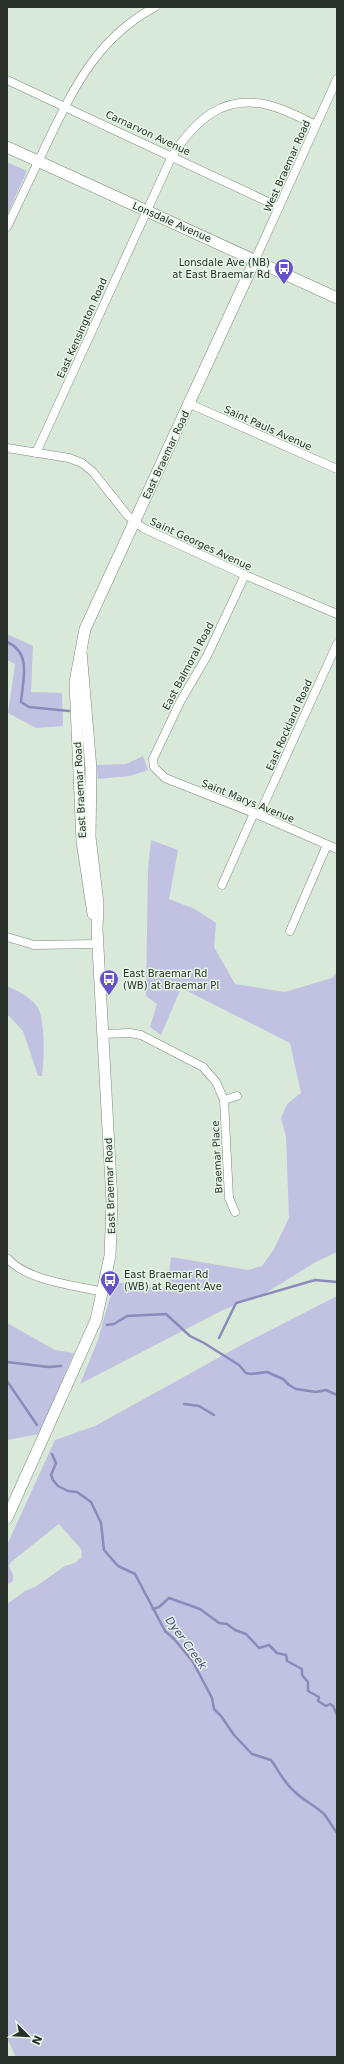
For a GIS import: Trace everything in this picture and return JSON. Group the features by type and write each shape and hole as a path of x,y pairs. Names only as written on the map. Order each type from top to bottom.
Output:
{"street":[{"path":"7,227 65,106 95,56 117,32 142,14 155,7"},
{"name":"West Braemar Road","path":"256,260 337,79"},
{"name":"Carnarvon Avenue","path":"7,80 279,207"},
{"name":"East Kensington Road","path":"36,453 172,156 191,129 205,116 220,108 235,104 251,103 268,105 316,125"},
{"name":"Lonsdale Avenue","path":"7,147 337,298"},
{"name":"East Braemar Road","path":"7,1518 91,1334 103,1292 110,1256 112,1219 97,929 98,904 90,837 91,769 81,651 89,617 135,522 256,260"},
{"name":"Saint Pauls Avenue","path":"190,404 337,469"},
{"name":"Saint Georges Avenue","path":"7,448 69,458 82,463 94,472 128,516 143,528 245,575 337,614"},
{"name":"East Balmoral Road","path":"154,767 153,759 180,702 207,656 245,575"},
{"name":"East Rockland Road","path":"222,885 337,644"},
{"name":"Saint Marys Avenue","path":"154,767 165,778 257,814 337,849"},
{"path":"290,932 327,845"},
{"path":"7,937 34,945 98,944"},
{"name":"Braemar Place","path":"103,1034 130,1033 141,1035 175,1051 203,1067 216,1082 224,1100 229,1198 235,1212"},
{"path":"224,1100 237,1096"},
{"path":"7,1258 14,1266 31,1275 103,1292"}],"shaded area":[{"path":"7,162 27,171 7,215"},
{"path":"7,634 33,646 31,692 62,693 63,726 36,728 8,713 15,664 7,660"},
{"path":"143,756 148,770 130,776 98,779 96,765 126,764"},
{"path":"151,840 178,850 169,899 195,909 216,923 214,947 235,984 285,992 332,978 337,972 337,1252 314,1263 264,1294 223,1310 80,1384 98,1340 114,1282 167,1289 171,1257 248,1270 262,1266 274,1249 289,1218 286,1137 281,1118 287,1104 301,1093 290,1043 181,988 161,1035 150,1027 157,1004 146,996 148,869"},
{"path":"7,986 30,999 39,1011 44,1039 42,1076 38,1076 23,1031 7,1014"},
{"path":"337,1296 337,2057 16,2057 7,2038 7,1604 25,1591 35,1587 65,1566 75,1563 82,1557 81,1549 59,1524 11,1562 9,1566 13,1575 13,1581 9,1584 7,1583 7,1545 55,1440 95,1426 247,1342"},
{"path":"7,1323 55,1350 74,1353 39,1434 7,1440"}],"waterway":[{"path":"7,642 15,647 23,660 24,676 21,702 29,707 69,711"},
{"path":"219,1338 236,1303 315,1280 337,1282"},
{"path":"107,1325 114,1324 127,1316 166,1314 190,1336 239,1365 246,1373 251,1374 267,1372 283,1379 296,1389 316,1392 326,1390 337,1395"},
{"path":"7,1362 48,1367 61,1366"},
{"path":"7,1381 37,1425"},
{"path":"184,1404 199,1406 214,1415"},
{"name":"Dyer Creek","path":"52,1454 56,1463 51,1475 53,1480 58,1486 68,1491 77,1492 91,1502 101,1523 104,1550 118,1566 135,1574 165,1631 174,1639 193,1662 212,1698 214,1709 221,1716 234,1735 252,1754 271,1760 288,1785 298,1795 323,1813 337,1833"},
{"path":"153,1609 159,1607 169,1598 200,1609 219,1623 227,1624 235,1630 246,1634 259,1648 269,1645 277,1653 286,1655 287,1661 302,1669 302,1675 308,1682 308,1691 319,1697 318,1701 326,1706 330,1704 333,1706 337,1715"}],"place":[{"name":"Lonsdale Ave (NB) at East Braemar Rd","path":"284,285"},
{"name":"East Braemar Rd (WB) at Braemar Pl","path":"109,996"},
{"name":"East Braemar Rd (WB) at Regent Ave","path":"110,1297"}]}
